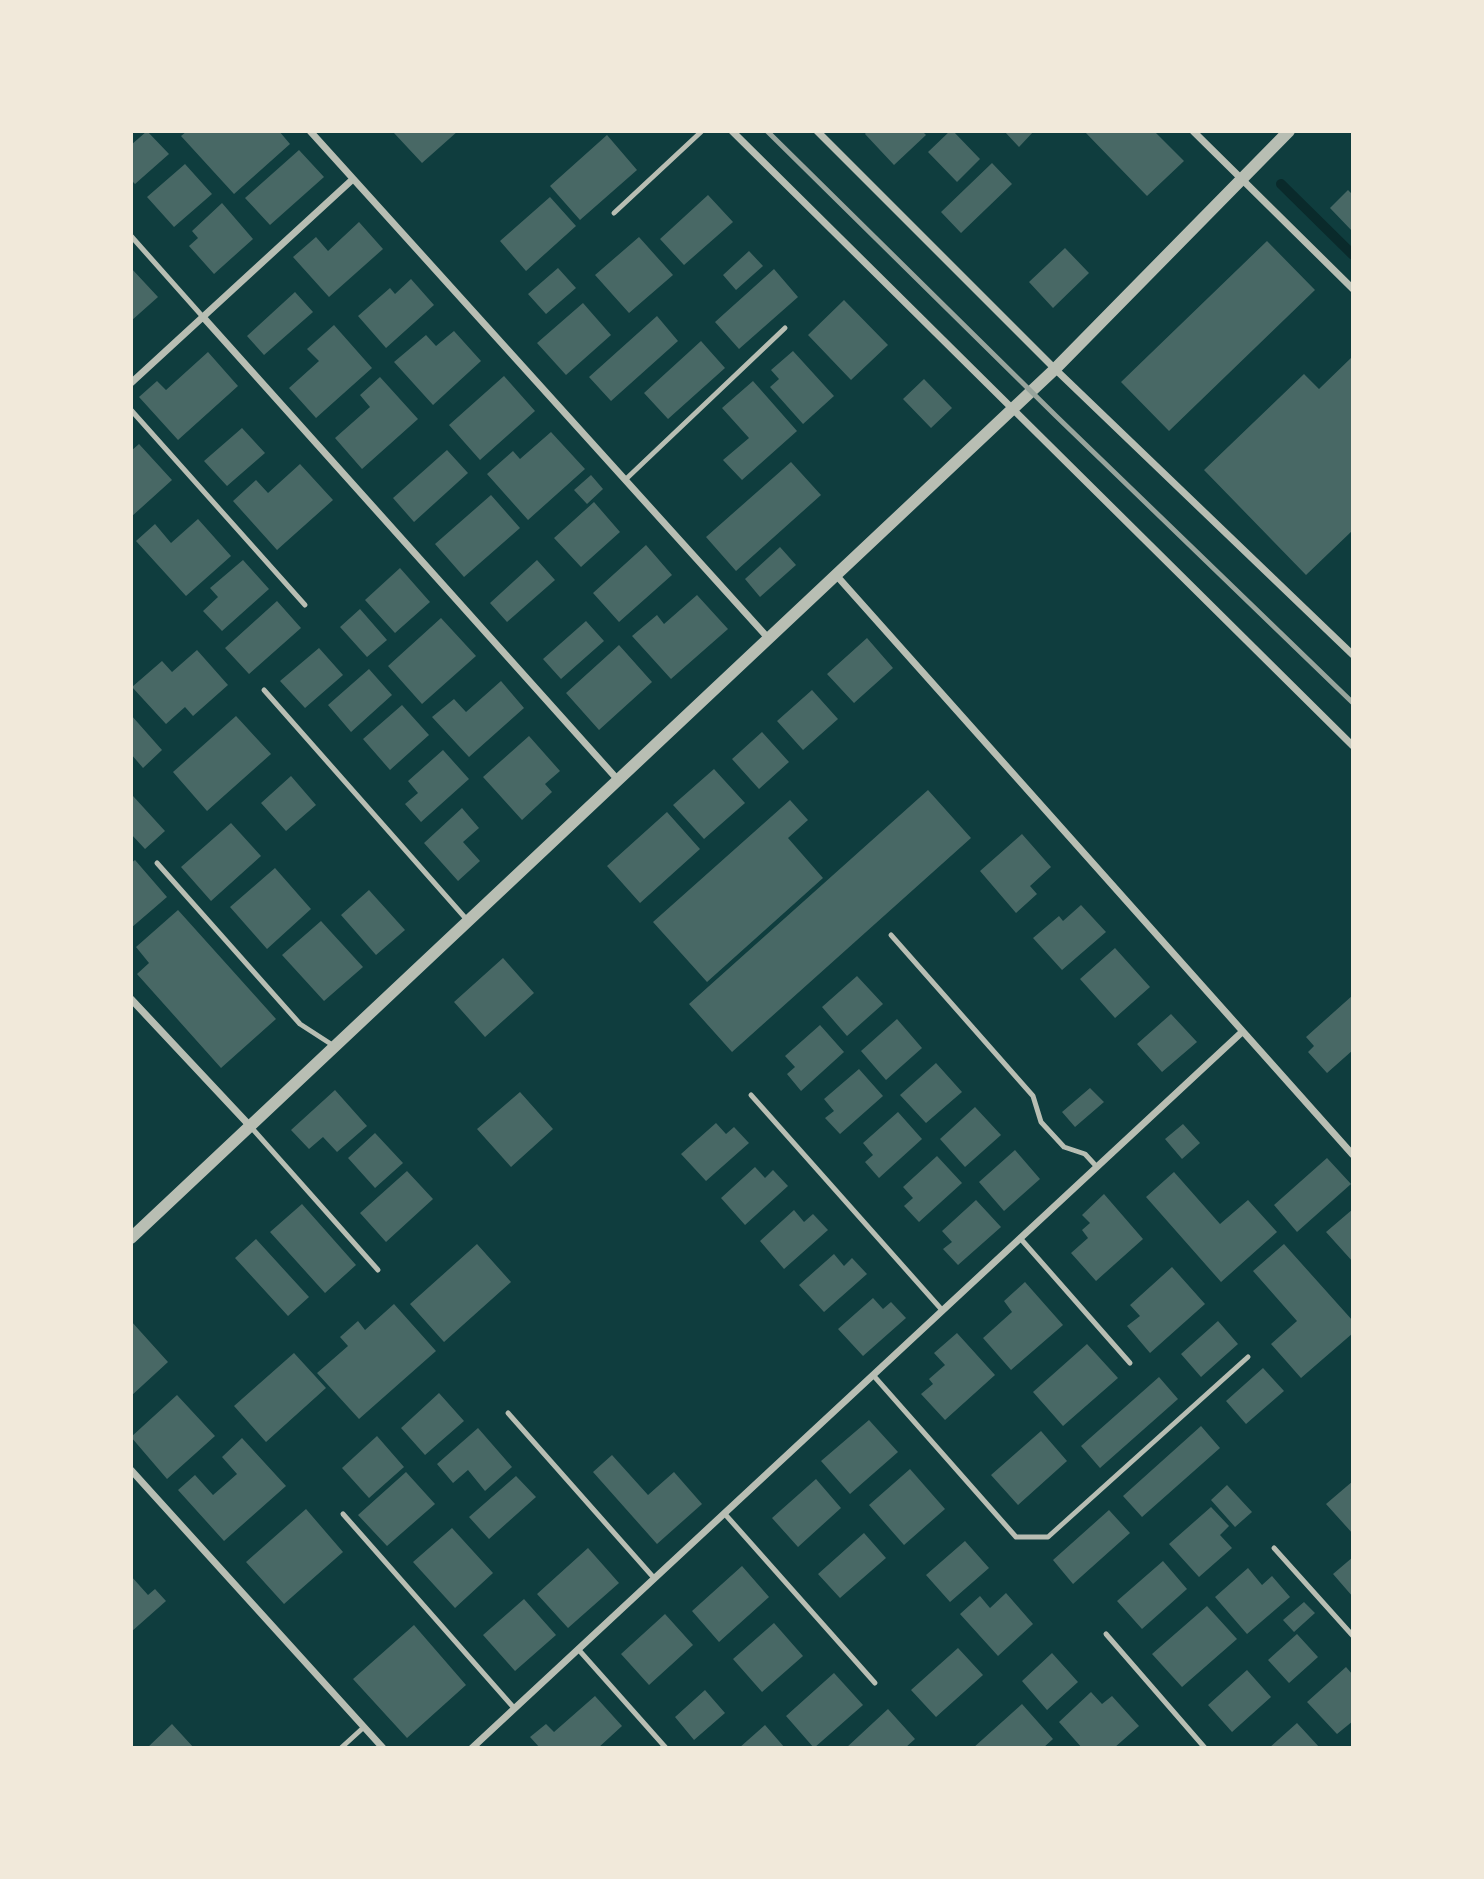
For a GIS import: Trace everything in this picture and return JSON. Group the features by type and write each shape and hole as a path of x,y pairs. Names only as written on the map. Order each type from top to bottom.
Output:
{"street":[{"path":"310,131 769,639"},
{"path":"732,131 1353,746"},
{"path":"817,131 1055,369 1353,655"},
{"path":"1193,131 1353,289"},
{"path":"131,1238 1055,369 1290,131"},
{"path":"131,383 353,179"},
{"path":"203,317 618,780"},
{"path":"836,575 1353,1156"},
{"path":"131,999 250,1126"},
{"path":"472,1748 1242,1032"},
{"path":"131,1470 383,1748"}],"lane":[{"path":"614,213 702,131"},
{"path":"131,236 203,317"},
{"path":"625,480 785,328"},
{"path":"131,410 305,606"},
{"path":"264,691 469,921"},
{"path":"157,863 300,1024 335,1046"},
{"path":"891,934 1033,1096 1041,1122 1064,1147 1085,1154 1097,1167"},
{"path":"751,1095 942,1310"},
{"path":"250,1126 378,1269"},
{"path":"1020,1238 1130,1363"},
{"path":"873,1375 1016,1537 1048,1537 1248,1357"},
{"path":"508,1413 654,1578"},
{"path":"724,1513 875,1683"},
{"path":"343,1514 514,1708"},
{"path":"1274,1548 1353,1636"},
{"path":"1106,1634 1205,1748"},
{"path":"578,1649 666,1748"},
{"path":"341,1748 364,1727"}],"building":[{"path":"147,131 169,154 135,184 131,180 131,145"},
{"path":"187,131 279,131 290,144 234,194 181,136"},
{"path":"458,131 422,163 394,133"},
{"path":"867,131 922,131 926,135 894,165 865,134"},
{"path":"950,131 980,159 957,182 928,152"},
{"path":"1004,131 1034,131 1019,147"},
{"path":"1084,131 1154,131 1184,161 1147,196"},
{"path":"607,135 637,170 580,220 550,186"},
{"path":"299,150 324,177 270,225 245,198"},
{"path":"992,163 1012,184 961,233 941,212"},
{"path":"185,164 212,194 174,227 147,197"},
{"path":"1348,190 1353,195 1353,232 1330,208"},
{"path":"708,195 733,222 684,265 660,239"},
{"path":"550,197 576,226 526,271 500,241"},
{"path":"222,203 253,239 214,274 189,246 198,238 192,231"},
{"path":"359,222 383,249 329,297 293,257 316,237 328,251"},
{"path":"639,237 673,275 629,313 595,275"},
{"path":"1267,241 1315,290 1169,431 1121,382"},
{"path":"1065,248 1089,273 1053,308 1029,282"},
{"path":"749,251 763,266 736,290 723,275"},
{"path":"131,268 158,297 131,321"},
{"path":"558,268 576,288 546,314 528,294"},
{"path":"774,269 798,297 739,349 715,322"},
{"path":"411,279 434,305 386,348 358,316 390,288 395,294"},
{"path":"295,292 313,312 264,355 247,336"},
{"path":"844,300 888,345 851,380 808,335"},
{"path":"583,303 611,335 566,375 537,343"},
{"path":"657,316 678,341 611,401 589,377"},
{"path":"334,325 372,368 316,418 289,388 319,361 307,349"},
{"path":"454,331 481,361 433,405 394,362 426,335 436,346"},
{"path":"701,341 725,368 668,419 644,393"},
{"path":"793,351 834,396 803,424 770,387 779,379 771,370"},
{"path":"208,352 238,386 178,440 139,397 157,381 166,390"},
{"path":"1353,356 1353,530 1306,575 1204,470 1304,374 1319,389"},
{"path":"504,376 535,411 480,460 449,425"},
{"path":"380,377 418,419 362,469 335,438 370,407 360,395"},
{"path":"924,379 952,408 931,428 903,399"},
{"path":"753,381 797,431 742,480 723,460 749,438 722,408"},
{"path":"242,428 265,453 227,486 204,461"},
{"path":"551,432 585,469 528,520 487,474 513,451 520,459"},
{"path":"139,444 172,480 131,517 131,451"},
{"path":"447,450 468,473 414,522 393,498"},
{"path":"791,462 821,495 736,571 706,537"},
{"path":"300,464 333,500 277,550 233,501 256,480 268,493"},
{"path":"591,475 603,489 587,504 574,490"},
{"path":"491,495 520,528 464,577 435,544"},
{"path":"594,502 620,532 581,567 554,538"},
{"path":"198,519 231,556 186,596 136,541 155,524 171,543"},
{"path":"646,545 672,575 619,622 593,593"},
{"path":"780,547 796,565 760,597 745,579"},
{"path":"243,560 269,589 222,631 203,611 218,597 210,588"},
{"path":"537,560 555,580 507,622 490,603"},
{"path":"400,568 430,602 395,633 365,600"},
{"path":"697,595 728,629 671,679 632,636 657,615 664,624"},
{"path":"277,601 301,628 249,674 225,648"},
{"path":"360,609 387,640 367,657 340,627"},
{"path":"441,618 476,656 422,704 388,666"},
{"path":"586,621 604,641 561,679 543,659"},
{"path":"867,638 893,668 854,703 827,674"},
{"path":"619,645 652,682 599,730 566,693"},
{"path":"319,648 343,675 305,708 280,681"},
{"path":"197,650 228,685 193,716 185,707 166,724 132,687 162,661 172,672"},
{"path":"369,669 392,695 351,732 328,705"},
{"path":"501,681 524,708 469,757 432,717 454,699 466,712"},
{"path":"812,690 838,719 803,750 777,721"},
{"path":"402,705 429,735 390,770 363,739"},
{"path":"131,715 162,750 143,768 131,754"},
{"path":"236,716 271,754 207,811 173,772"},
{"path":"762,732 789,762 759,789 732,759"},
{"path":"529,736 560,771 545,784 552,792 522,820 483,777"},
{"path":"443,750 469,779 421,822 405,804 418,793 408,781"},
{"path":"714,769 745,803 704,839 673,805"},
{"path":"291,776 316,805 286,831 261,803"},
{"path":"928,790 971,838 732,1052 689,1004"},
{"path":"133,796 165,831 145,849 131,834"},
{"path":"790,800 808,820 788,838 823,878 707,982 653,922"},
{"path":"462,808 479,828 463,842 480,861 458,881 424,843"},
{"path":"667,812 700,849 640,903 607,866"},
{"path":"231,823 261,856 211,901 181,867"},
{"path":"1022,834 1051,867 1030,886 1037,894 1016,913 980,871"},
{"path":"135,860 167,897 131,928 131,863"},
{"path":"275,868 311,909 267,949 230,907"},
{"path":"369,890 405,930 376,955 341,915"},
{"path":"1081,905 1106,932 1062,970 1033,938 1059,916 1063,921"},
{"path":"178,910 276,1019 221,1068 137,974 149,963 136,947"},
{"path":"321,921 363,967 324,1001 282,955"},
{"path":"1115,948 1150,987 1115,1018 1080,979"},
{"path":"503,958 534,993 485,1037 454,1002"},
{"path":"857,976 883,1004 847,1036 822,1007"},
{"path":"1353,995 1353,1050 1327,1073 1308,1052 1314,1046 1306,1037"},
{"path":"1171,1014 1197,1042 1162,1072 1137,1044"},
{"path":"897,1019 922,1048 886,1080 861,1051"},
{"path":"820,1025 844,1052 801,1091 787,1074 795,1067 785,1056"},
{"path":"936,1063 962,1092 926,1123 900,1095"},
{"path":"859,1069 883,1096 840,1134 825,1118 834,1111 824,1099"},
{"path":"1090,1088 1104,1102 1075,1127 1062,1112"},
{"path":"335,1090 367,1126 337,1152 323,1137 309,1149 291,1130"},
{"path":"520,1092 553,1129 511,1167 477,1129"},
{"path":"975,1107 1001,1135 965,1167 940,1139"},
{"path":"898,1112 922,1139 879,1178 865,1162 873,1155 863,1143"},
{"path":"716,1123 726,1134 734,1127 749,1143 706,1181 681,1154"},
{"path":"1183,1124 1200,1143 1182,1159 1165,1139"},
{"path":"375,1133 403,1163 375,1188 348,1158"},
{"path":"1015,1150 1040,1179 1004,1211 979,1182"},
{"path":"937,1156 962,1183 919,1222 904,1206 913,1198 903,1187"},
{"path":"1327,1158 1351,1184 1297,1232 1274,1205"},
{"path":"755,1167 765,1178 773,1170 788,1186 745,1225 721,1198"},
{"path":"407,1171 433,1199 386,1242 360,1213"},
{"path":"1174,1172 1220,1224 1248,1200 1277,1232 1221,1282 1146,1197"},
{"path":"1104,1194 1143,1239 1096,1281 1071,1253 1088,1238 1082,1230 1090,1223 1082,1215"},
{"path":"976,1200 1001,1227 958,1265 943,1249 952,1242 942,1231"},
{"path":"302,1204 356,1265 325,1293 270,1232"},
{"path":"1353,1209 1353,1262 1326,1232"},
{"path":"794,1210 804,1222 813,1214 828,1230 784,1269 760,1241"},
{"path":"256,1239 309,1297 288,1316 235,1258"},
{"path":"477,1244 511,1282 444,1342 410,1304"},
{"path":"1284,1244 1353,1321 1353,1333 1301,1378 1271,1344 1297,1321 1253,1271"},
{"path":"834,1254 844,1266 852,1258 867,1274 824,1312 799,1285"},
{"path":"1172,1267 1205,1304 1150,1353 1127,1326 1140,1316 1130,1305"},
{"path":"1025,1282 1063,1325 1011,1370 983,1338 1012,1312 1004,1301"},
{"path":"873,1298 883,1309 891,1302 906,1318 863,1356 838,1329"},
{"path":"394,1304 436,1351 359,1419 317,1373 348,1346 340,1337 358,1321 365,1330"},
{"path":"131,1321 168,1362 131,1396"},
{"path":"1218,1321 1238,1344 1201,1377 1181,1354"},
{"path":"957,1333 995,1375 945,1420 921,1394 933,1384 929,1379 945,1365 934,1353"},
{"path":"1087,1344 1118,1378 1063,1426 1033,1392"},
{"path":"294,1353 326,1388 266,1442 234,1406"},
{"path":"1263,1368 1284,1391 1246,1424 1226,1401"},
{"path":"1159,1377 1178,1399 1100,1468 1081,1446"},
{"path":"439,1393 464,1421 425,1455 401,1428"},
{"path":"177,1395 215,1436 167,1479 131,1437"},
{"path":"869,1420 898,1452 850,1494 821,1461"},
{"path":"1201,1426 1220,1448 1142,1517 1123,1496"},
{"path":"478,1428 512,1467 485,1491 468,1470 453,1483 437,1464"},
{"path":"1041,1431 1067,1461 1018,1505 991,1475"},
{"path":"377,1436 404,1467 369,1498 342,1468"},
{"path":"242,1438 286,1486 224,1541 178,1490 195,1475 213,1495 237,1474 222,1457"},
{"path":"612,1455 648,1495 674,1472 702,1504 657,1544 593,1472"},
{"path":"910,1469 945,1509 904,1545 869,1505"},
{"path":"406,1472 435,1504 387,1546 358,1515"},
{"path":"516,1476 536,1497 489,1539 469,1517"},
{"path":"816,1479 841,1508 798,1547 772,1518"},
{"path":"1353,1481 1353,1534 1326,1504"},
{"path":"1227,1485 1252,1512 1235,1527 1211,1500"},
{"path":"1211,1507 1229,1526 1220,1535 1232,1548 1199,1577 1169,1544"},
{"path":"306,1509 343,1552 284,1604 246,1562"},
{"path":"1109,1510 1130,1533 1073,1584 1053,1560"},
{"path":"452,1528 493,1573 455,1608 413,1562"},
{"path":"864,1533 886,1558 840,1598 818,1574"},
{"path":"965,1541 989,1568 950,1602 926,1575"},
{"path":"588,1548 619,1583 568,1628 537,1594"},
{"path":"1353,1557 1353,1597 1333,1574"},
{"path":"1163,1561 1187,1589 1142,1629 1117,1601"},
{"path":"742,1566 769,1597 719,1642 692,1611"},
{"path":"1248,1568 1262,1585 1272,1576 1290,1597 1247,1634 1215,1597"},
{"path":"131,1576 148,1595 155,1589 166,1601 131,1632"},
{"path":"1006,1593 1033,1624 998,1656 960,1614 980,1596 990,1608"},
{"path":"524,1599 556,1635 515,1671 483,1635"},
{"path":"1304,1602 1315,1613 1294,1632 1283,1620"},
{"path":"1207,1606 1237,1639 1182,1687 1152,1654"},
{"path":"665,1614 693,1645 649,1685 621,1654"},
{"path":"774,1623 803,1656 762,1692 733,1659"},
{"path":"414,1625 466,1685 407,1738 353,1679"},
{"path":"1297,1634 1318,1657 1289,1683 1268,1660"},
{"path":"958,1648 983,1675 936,1717 911,1690"},
{"path":"1052,1653 1078,1682 1047,1710 1022,1681"},
{"path":"1346,1667 1353,1675 1353,1721 1337,1734 1307,1702"},
{"path":"1247,1670 1271,1697 1232,1732 1208,1705"},
{"path":"834,1673 863,1705 814,1748 786,1716"},
{"path":"705,1690 725,1713 694,1740 675,1717"},
{"path":"1091,1692 1102,1704 1112,1696 1139,1726 1114,1748 1082,1748 1059,1722"},
{"path":"595,1696 622,1726 598,1748 540,1748 530,1737 546,1724 554,1732"},
{"path":"1022,1704 1053,1739 1043,1748 973,1748"},
{"path":"888,1709 915,1739 905,1748 846,1748"},
{"path":"1297,1723 1320,1748 1269,1748"},
{"path":"172,1724 194,1748 147,1748"},
{"path":"765,1725 785,1748 739,1748"}],"waterway":[{"path":"1281,184 1353,255"}],"railway":[{"path":"767,131 1353,703"}]}
